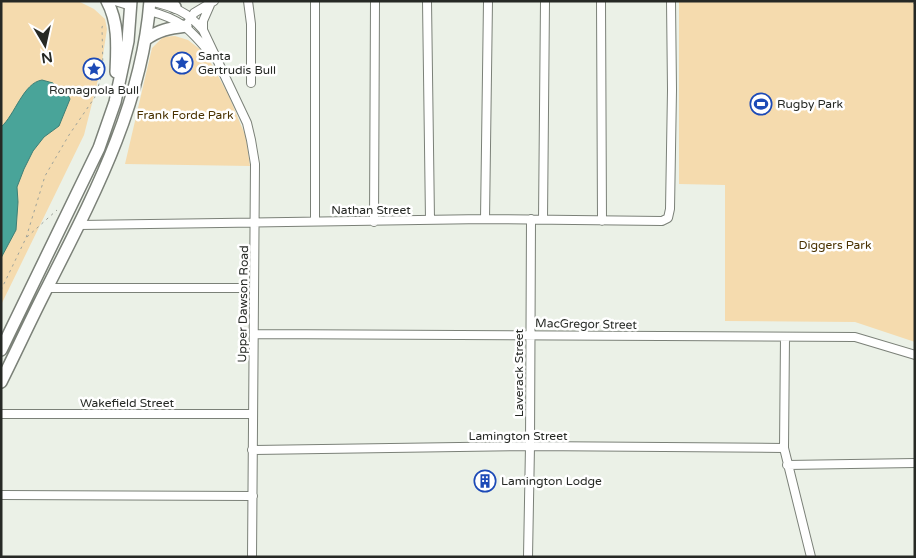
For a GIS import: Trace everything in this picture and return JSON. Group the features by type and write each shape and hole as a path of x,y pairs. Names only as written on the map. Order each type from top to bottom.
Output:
{"highway":[{"path":"107,1 112,11 117,38 115,102"},
{"path":"1,350 99,148 115,102 128,41 131,4 150,4 145,40 132,96 109,162 1,382"},
{"path":"145,40 153,33 162,29 189,22"}],"street":[{"path":"115,1 131,4"},
{"path":"248,1 251,24 252,83"},
{"path":"314,221 315,1"},
{"path":"374,222 375,1"},
{"path":"427,1 430,220"},
{"path":"485,219 488,1"},
{"path":"542,219 545,1"},
{"path":"602,1 602,221"},
{"name":"Nathan Street","path":"79,224 374,222 485,219 662,221 668,218 670,209 671,1"},
{"path":"189,22 194,14 212,3"},
{"path":"203,30 203,21 212,3"},
{"name":"Upper Dawson Road","path":"150,4 167,16 189,22 203,30 247,124 251,140 255,164 252,557"},
{"name":"Upper Dawson Road","path":"150,4 173,4 189,22 195,35 215,59"},
{"name":"Laverack Street","path":"528,557 531,219"},
{"path":"46,288 241,288"},
{"name":"MacGregor Street","path":"255,334 855,337 915,355"},
{"path":"785,337 784,448 811,557"},
{"name":"Wakefield Street","path":"1,414 253,414"},
{"name":"Lamington Street","path":"252,450 530,446 784,448"},
{"path":"787,465 915,463"},
{"path":"1,495 252,496"}],"path":[{"path":"189,1 194,1"},
{"path":"907,1 915,4"},
{"path":"1,290 26,238 45,176 69,135 95,97 103,71 102,27 109,22"},
{"path":"26,238 62,206"}],"green space":[{"path":"1,1 78,1 94,9 105,19 107,29 101,68 84,135 1,305"},
{"name":"Diggers Park","path":"679,1 915,1 915,342 855,322 725,321 725,185 679,184"},
{"name":"Frank Forde Park","path":"175,36 188,40 206,54 228,94 246,137 250,166 125,164 152,48 163,37"}],"water":[{"path":"42,80 53,83 67,94 70,99 59,126 44,137 33,151 24,169 17,187 16,230 1,258 1,127 24,93 35,82"}],"place":[{"name":"Santa Gertrudis Bull","path":"182,63"},
{"name":"Romagnola Bull","path":"94,69"},
{"name":"Rugby Park","path":"761,104"},
{"name":"Lamington Lodge","path":"485,481"}]}
